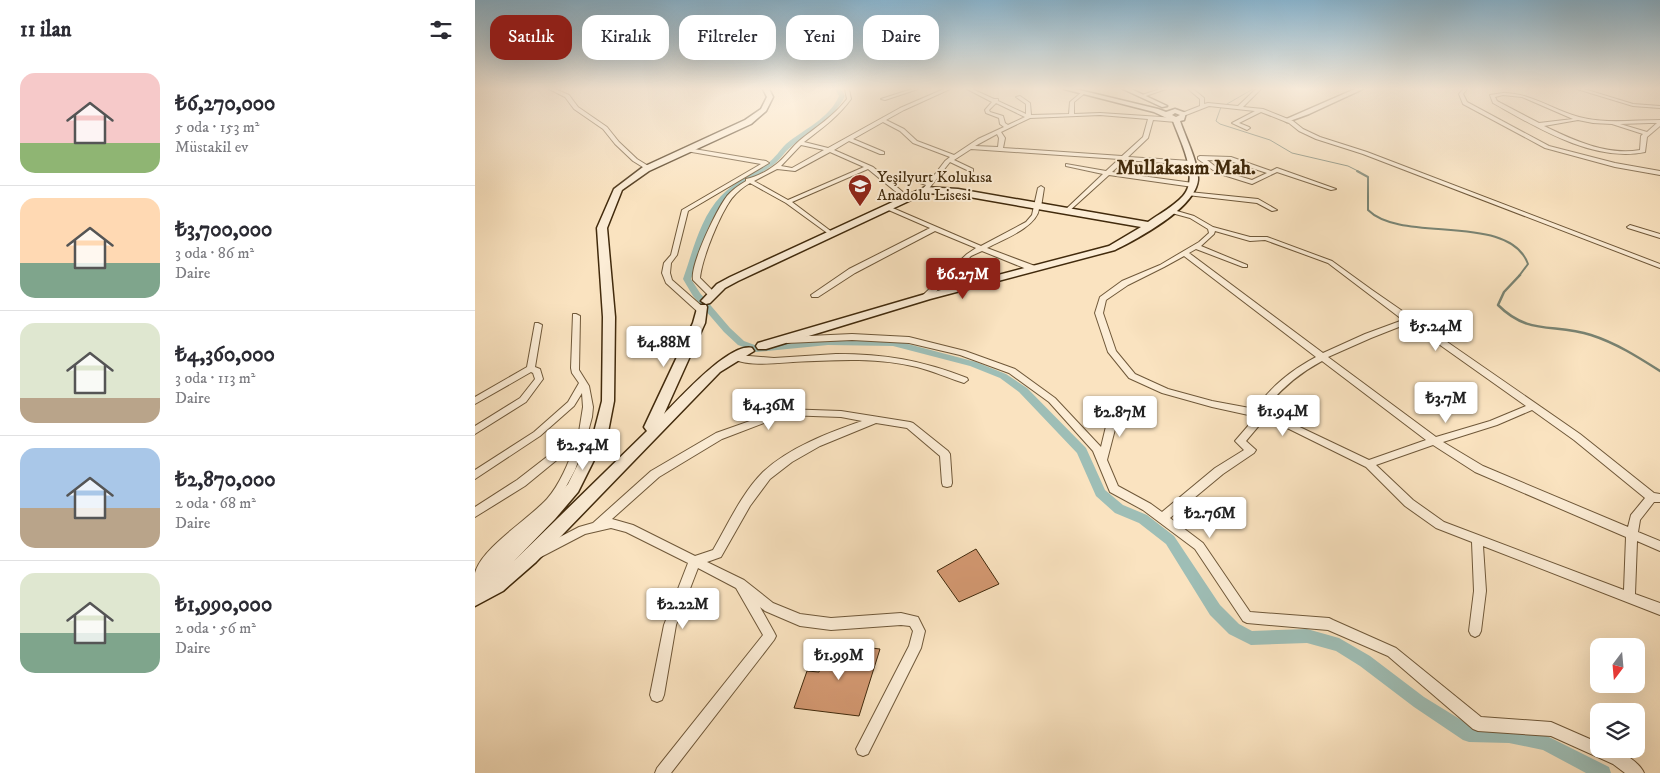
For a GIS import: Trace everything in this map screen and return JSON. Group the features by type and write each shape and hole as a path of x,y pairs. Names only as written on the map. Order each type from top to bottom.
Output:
{"main road":[{"path":"476,590 550,515 573,488 601,432 607,401 609,316 602,228 618,189 648,168 741,125"},
{"path":"762,346 926,297 1112,248 1131,238 1170,211 1189,194 1194,178 1191,160 1178,125"},
{"path":"644,441 662,407 699,323 705,303 734,279 830,233 908,199 927,187 1148,225"},
{"path":"476,590 497,586 530,557 716,369 742,355"}],"street":[{"path":"601,125 635,160 648,168"},
{"path":"705,303 696,278 697,266 719,216 733,192 748,180 776,168 800,143 824,125"},
{"path":"776,168 793,170 874,125"},
{"path":"893,125 902,130 915,142 953,158 971,170"},
{"path":"1067,211 1145,138 1149,125"},
{"path":"1240,125 1247,128"},
{"path":"1294,125 1318,138 1365,153 1660,266"},
{"path":"1506,125 1547,147 1615,165 1660,173"},
{"path":"1537,125 1586,144 1621,153 1643,151 1644,136 1657,125"},
{"path":"1620,125 1646,133"},
{"path":"908,177 927,187 953,158 1008,126"},
{"path":"998,132 1002,138 1000,149"},
{"path":"1586,144 1590,138"},
{"path":"849,139 882,153"},
{"path":"800,143 830,150 868,167 881,175 908,199"},
{"path":"969,147 1109,158 1191,160 1231,158 1270,172"},
{"path":"688,150 766,163 685,210 674,254 668,262 666,273 669,281 705,303"},
{"path":"1086,169 1109,158"},
{"path":"1201,158 1219,172 1252,182 1277,170 1333,189"},
{"path":"1069,165 1107,173 1193,184"},
{"path":"788,202 868,167"},
{"path":"748,180 788,202 830,233"},
{"path":"926,297 950,271 980,248 1028,223 1035,215 1041,188"},
{"path":"1189,194 1258,201 1273,210"},
{"path":"887,207 980,248 1032,268"},
{"path":"1170,211 1192,217 1211,228 1249,239 1265,238 1330,262 1577,437 1656,498 1635,518 1631,534 1629,598"},
{"path":"1630,226 1660,236"},
{"path":"815,295 852,271 934,228"},
{"path":"1211,228 1212,233 1195,246 1125,283 1103,300 1099,313 1112,352 1132,376 1165,391 1257,413 1284,424 1369,464 1409,503 1440,525 1660,609"},
{"path":"1195,246 1245,266"},
{"path":"1184,253 1434,441 1479,469 1660,546"},
{"path":"476,590 477,577 481,568 522,526 550,503 568,476 582,435 588,407 583,383 575,372 573,344 578,326 576,316"},
{"path":"1162,518 1219,471 1251,450 1240,441 1259,420 1257,413 1265,399 1307,365 1356,341 1410,320"},
{"path":"531,368 538,325"},
{"path":"777,341 843,338 909,340 963,352 1012,370 1052,400 1097,449 1114,489 1147,507 1199,546 1247,617 1329,624 1392,652 1478,724 1551,729 1618,759 1637,773"},
{"path":"742,355 762,346"},
{"path":"742,355 765,362 837,357 908,360 930,366 964,380"},
{"path":"475,401 531,368"},
{"path":"475,431 523,400 539,379 537,371 531,368"},
{"path":"475,476 537,434 571,404 583,383"},
{"path":"1369,464 1400,450 1493,424 1533,406"},
{"path":"1102,460 1115,410"},
{"path":"595,527 655,474 719,436 784,412 841,414 911,425 945,454 947,483"},
{"path":"657,695 670,625 695,562 717,554 737,519 766,476 807,449 846,429 876,420"},
{"path":"475,513 521,483 582,435"},
{"path":"530,557 583,530 611,523 629,528 740,584 769,608 800,620 831,624 901,619 914,621 919,631 915,648 863,749"},
{"path":"1475,631 1480,591 1477,540"},
{"path":"662,773 770,636 740,584"}],"building":[{"path":"976,549 999,584 959,602 937,571"},
{"path":"830,643 880,649 859,716 794,708 807,671 819,672"}],"waterway":[{"path":"816,125 790,144 770,164 727,194 716,207 701,237 687,279 696,294 727,330 741,343 759,350 828,342 893,343 973,364 1003,376 1023,390 1082,451 1100,493 1119,509 1143,519 1170,540 1215,610 1234,629 1251,638 1307,636 1339,645 1365,661 1419,702 1469,734 1509,735 1545,743 1603,773"},
{"path":"1223,125 1270,140 1292,153 1348,166 1360,172"},
{"path":"1357,171 1368,177 1368,210 1384,220 1405,225 1478,233 1500,238 1517,248 1528,264 1519,276"},
{"path":"1520,275 1504,292 1498,305 1509,315 1531,325 1578,332 1600,338 1627,351 1660,371"}],"place":[{"name":"Yeşilyurt Kolukısa Anadolu Lisesi","path":"860,207"}],"district":[{"name":"Mullakasım Mah.","path":"1186,168"}]}
